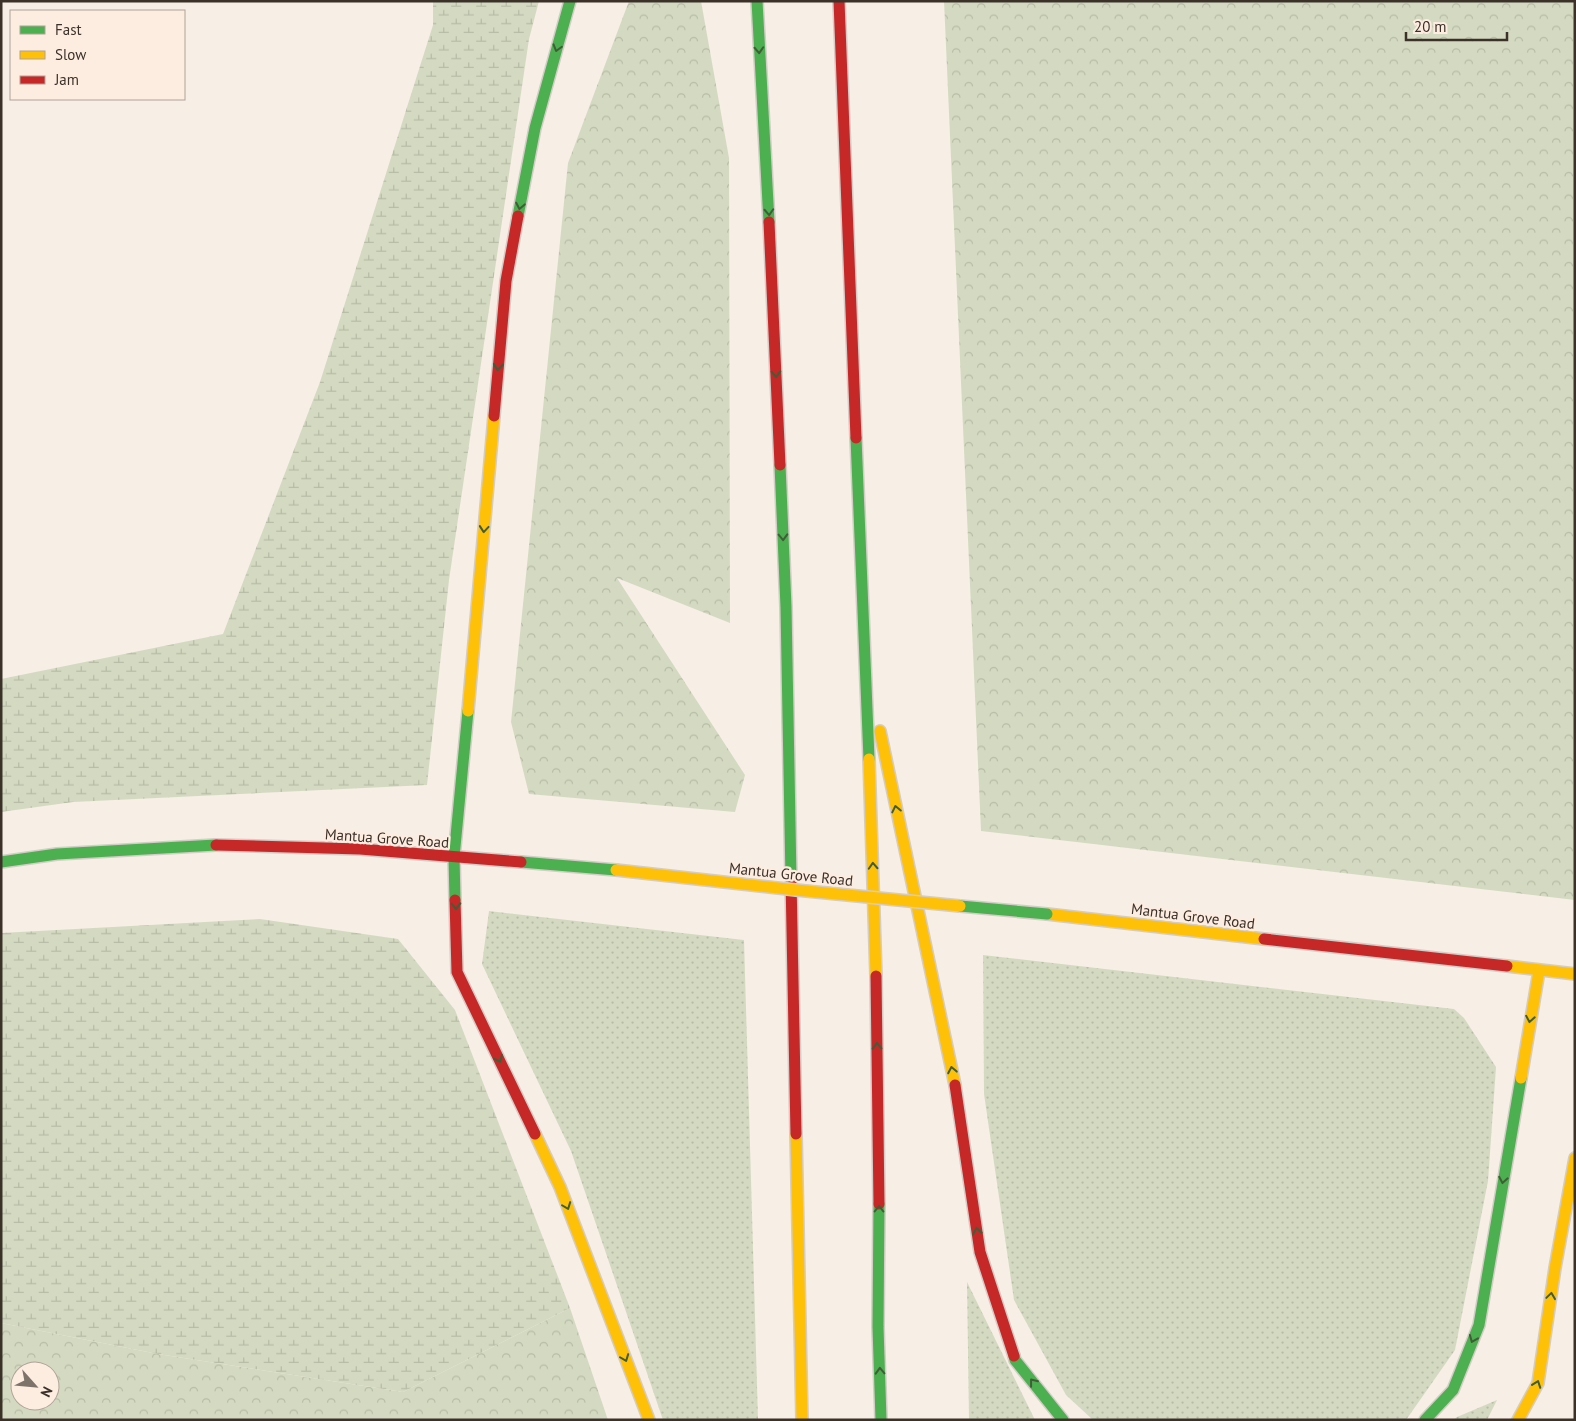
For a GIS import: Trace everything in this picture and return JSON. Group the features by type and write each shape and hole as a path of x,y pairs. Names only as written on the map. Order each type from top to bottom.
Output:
{"main road":[{"path":"570,1 535,128 506,281 454,857 457,972 560,1187 649,1420"},
{"path":"757,1 770,223 786,608 802,1420"},
{"path":"839,1 876,951 880,1203 878,1327 882,1420"},
{"path":"864,657 953,1072 980,1252 1015,1360 1063,1420"},
{"name":"Mantua Grove Road","path":"1,862 57,854 212,846 360,849 616,870 806,891 1047,914 1575,974"},
{"path":"1425,1420 1453,1390 1479,1326 1539,971"},
{"path":"1518,1420 1538,1383 1555,1268 1575,1158"}],"green space":[{"path":"433,1 539,1 529,39 449,580 427,785 73,802 1,812 1,679 223,634 320,382 433,25"},
{"path":"629,1 701,1 729,158 730,623 617,578 745,775 735,812 529,794 511,722 568,163"},
{"path":"944,1 1575,1 1575,900 981,831"},
{"path":"489,911 744,940 758,1420 663,1420 571,1151 482,964"},
{"path":"260,919 398,939 455,1010 570,1308 403,1392 158,1354 1,1323 1,933"},
{"path":"983,955 1454,1009 1464,1018 1496,1067 1488,1181 1455,1350 1406,1420 1093,1420 1066,1395 1014,1300 984,1094"},
{"path":"967,1282 1035,1420 969,1420"},
{"path":"570,1308 608,1420 1,1420 1,1323 158,1354 403,1392"},
{"path":"1497,1400 1487,1420 1454,1420 1457,1417"}],"traffic: fast":[{"path":"518,216 535,128 570,1"},
{"path":"757,1 769,222"},
{"path":"856,438 869,759"},
{"path":"780,465 786,607 791,879"},
{"path":"455,900 454,857 468,711"},
{"path":"1,862 57,854 216,845"},
{"path":"521,862 616,870"},
{"path":"960,906 1047,914"},
{"path":"1425,1420 1453,1390 1479,1325 1521,1078"},
{"path":"879,1204 878,1327 881,1420"},
{"path":"1014,1356 1015,1360 1063,1420"}],"traffic: slow":[{"path":"468,711 494,416"},
{"path":"880,731 955,1085"},
{"path":"869,759 876,976"},
{"path":"616,870 960,906"},
{"path":"1047,914 1264,939"},
{"path":"1507,966 1575,974"},
{"path":"1521,1078 1539,971"},
{"path":"535,1134 560,1187 649,1420"},
{"path":"796,1134 802,1420"},
{"path":"1518,1420 1538,1383 1555,1268 1575,1158"}],"traffic: jam":[{"path":"839,1 856,438"},
{"path":"494,416 506,281 518,216"},
{"path":"769,222 780,465"},
{"path":"216,845 360,849 521,862"},
{"path":"791,879 796,1134"},
{"path":"455,900 457,972 535,1134"},
{"path":"1264,939 1507,966"},
{"path":"876,976 879,1204"},
{"path":"955,1085 980,1252 1014,1356"}]}
